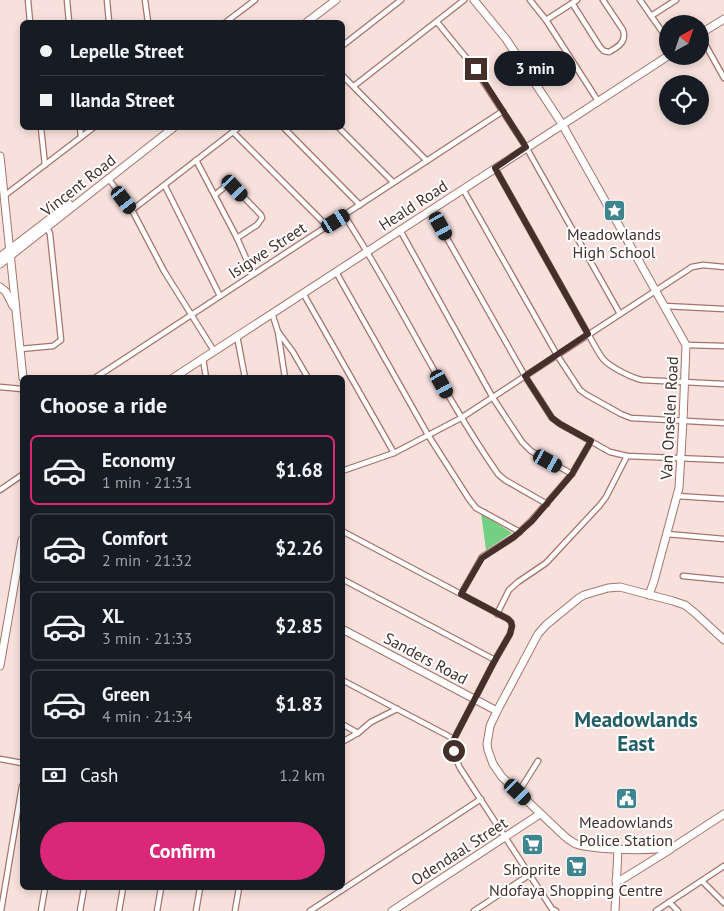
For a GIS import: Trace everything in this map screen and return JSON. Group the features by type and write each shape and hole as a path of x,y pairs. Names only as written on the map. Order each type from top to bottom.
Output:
{"street":[{"path":"28,0 30,20"},
{"path":"66,0 69,20"},
{"path":"106,0 109,20"},
{"path":"145,0 148,20"},
{"path":"229,20 255,0"},
{"path":"307,20 332,0"},
{"path":"308,20 336,0"},
{"path":"345,44 401,0"},
{"path":"354,86 464,0"},
{"name":"Van Onselen Road","path":"474,0 506,39 562,124 686,345 680,479 650,595"},
{"path":"530,0 546,20 598,101"},
{"path":"546,20 577,0"},
{"path":"572,3 600,47 604,51 609,52 620,45 624,35 623,30 603,0"},
{"path":"640,0 659,27"},
{"path":"651,16 676,0"},
{"path":"709,29 724,19"},
{"path":"437,22 473,66 526,147 620,314"},
{"path":"709,51 724,78"},
{"name":"Heald Road","path":"178,375 659,62"},
{"path":"345,78 427,161"},
{"name":"Isigwe Street","path":"100,375 503,111"},
{"path":"41,130 45,164"},
{"path":"80,130 81,137"},
{"path":"4,196 90,130"},
{"name":"Vincent Road","path":"0,264 10,252 168,130"},
{"path":"132,210 236,130"},
{"path":"286,130 360,205"},
{"path":"341,130 393,182"},
{"path":"233,132 327,226"},
{"path":"0,156 23,375"},
{"path":"196,160 254,274"},
{"path":"495,168 588,334 604,359 612,366 642,380 724,384"},
{"path":"107,177 132,210 164,271 214,351"},
{"name":"Vincent Road","path":"0,257 47,227 107,177"},
{"path":"215,195 227,186 232,185 261,215 262,221 258,225 237,238"},
{"path":"165,186 220,296"},
{"path":"463,188 557,355 582,392 631,418 724,423"},
{"path":"431,210 525,376 552,418 615,454 724,460"},
{"path":"344,215 368,251 461,418 492,465 502,478 547,504"},
{"path":"20,349 53,346 60,340 51,239 47,227"},
{"path":"400,230 493,398 527,448 572,474"},
{"path":"345,470 394,453 461,418 692,267 703,265 724,267"},
{"path":"336,272 428,435 473,505 482,512 520,532"},
{"path":"0,286 8,296 16,313"},
{"path":"304,292 394,453"},
{"path":"665,306 724,308"},
{"path":"272,313 278,332 285,375"},
{"path":"278,332 293,352 306,375"},
{"path":"237,336 244,375"},
{"path":"686,345 724,346"},
{"path":"203,358 206,375"},
{"path":"0,387 20,389"},
{"path":"461,594 482,558 520,532 547,504 572,474 591,441"},
{"path":"497,614 509,590 553,557 600,505 627,456"},
{"path":"0,490 20,476"},
{"path":"677,496 724,499"},
{"path":"345,533 511,622 512,629 454,739 455,759 553,910"},
{"path":"667,534 724,540"},
{"path":"0,666 20,551"},
{"path":"683,576 724,580"},
{"path":"345,581 495,660"},
{"path":"675,846 660,849 618,849 576,844 540,814 498,772 488,750 489,731 497,711 538,634 573,602 584,595 614,587 629,589 685,606 724,640"},
{"name":"Sanders Road","path":"345,631 497,711"},
{"path":"345,682 454,739"},
{"path":"345,740 374,720 396,709"},
{"path":"345,726 358,733"},
{"path":"0,759 20,763"},
{"path":"518,792 538,761"},
{"path":"2,911 20,799"},
{"path":"345,888 481,799"},
{"name":"Odendaal Street","path":"392,911 540,814"},
{"path":"616,880 621,880 724,814"},
{"path":"15,831 20,831"},
{"path":"615,911 618,849"},
{"path":"656,911 724,866"},
{"path":"616,892 636,870"},
{"path":"474,911 530,875"},
{"path":"702,881 724,903"},
{"path":"40,911 45,890"},
{"path":"80,911 84,890"},
{"path":"118,911 123,890"},
{"path":"157,911 162,890"},
{"path":"196,911 200,890"},
{"path":"235,911 239,890"},
{"path":"310,911 342,890"},
{"path":"669,902 678,911"}],"green space":[{"path":"481,513 512,533 486,550"}],"place":[{"name":"Meadowlands High School","path":"614,210"},
{"name":"Meadowlands Police Station","path":"626,798"},
{"name":"Shoprite","path":"532,845"},
{"name":"Ndofaya Shopping Centre","path":"576,866"}],"district":[{"name":"Meadowlands East","path":"636,731"}],"route":[{"path":"454,751 454,739 510,634 512,626 508,619 461,594 482,558 514,537 532,521 572,474 591,441 555,421 525,376 588,334 495,168 526,147 476,69"}]}
